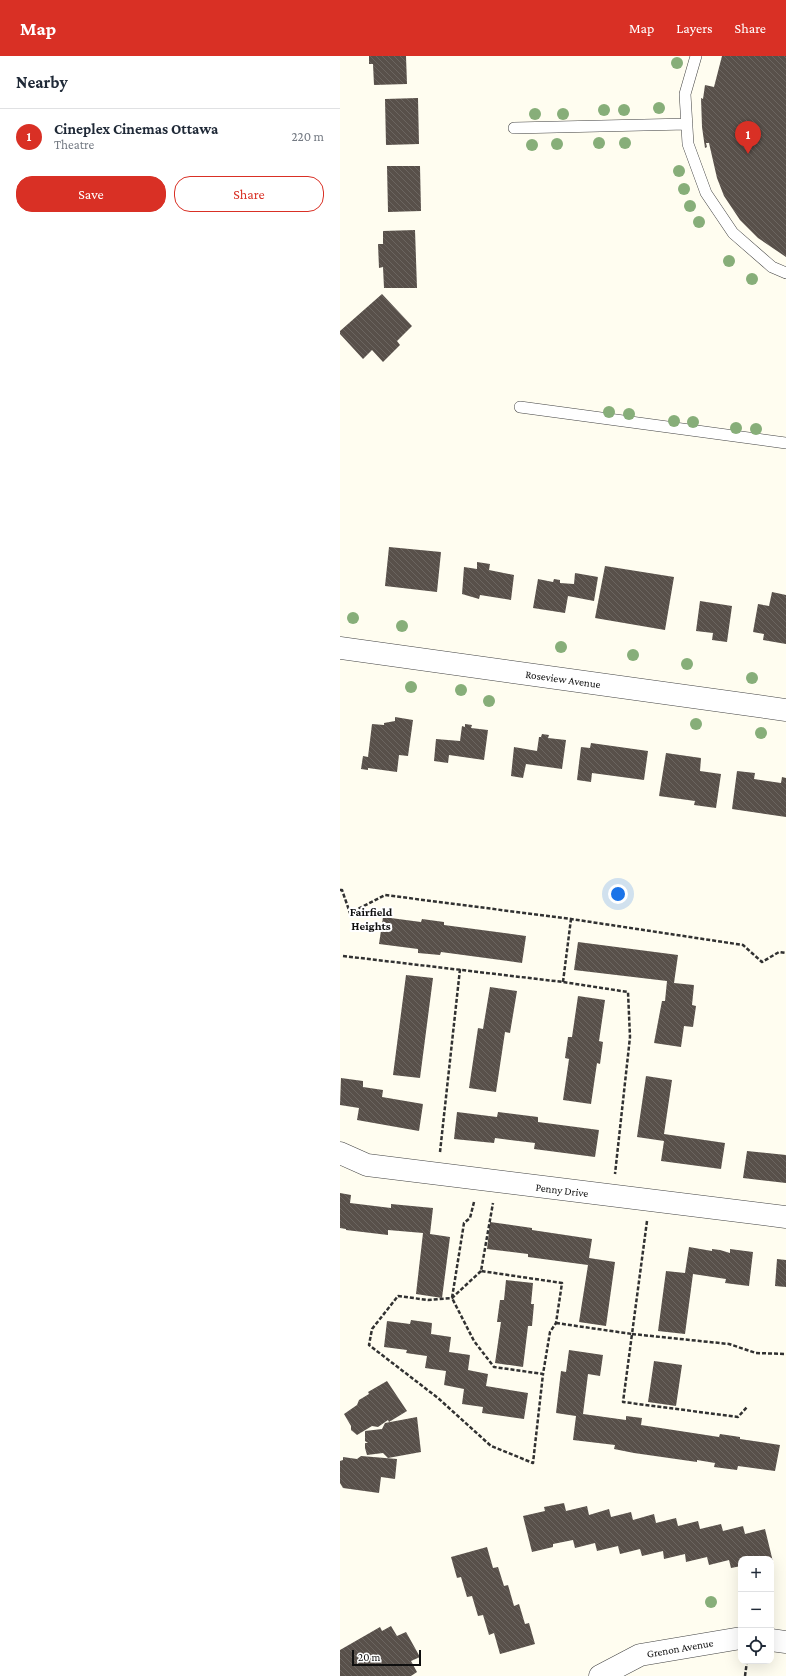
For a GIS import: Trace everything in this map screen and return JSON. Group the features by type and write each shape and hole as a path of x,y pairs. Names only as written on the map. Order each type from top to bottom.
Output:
{"street":[{"name":"Roseview Avenue","path":"340,648 786,710"},
{"name":"Penny Drive","path":"340,1153 366,1165 786,1218"},
{"name":"Grenon Avenue","path":"600,1676 640,1655 738,1639"},
{"path":"774,1640 786,1642"}],"lane":[{"path":"696,56 685,94 688,144 706,193 733,233 772,267 786,273"},
{"path":"514,128 687,124"},
{"path":"520,407 786,443"}],"path":[{"path":"340,890 342,890 350,913 385,895 571,919 743,945 762,962 779,952 786,953"},
{"path":"563,982 571,919"},
{"path":"343,956 563,982 628,992 630,1037 612,1196"},
{"path":"436,1174 460,969"},
{"path":"474,1198 470,1218 464,1223 452,1298 474,1341 494,1367 543,1374"},
{"path":"481,1271 562,1283 556,1323 550,1332 543,1374 533,1463 491,1446 438,1398 369,1345 372,1329 398,1296 428,1300 452,1298 481,1271 493,1200"},
{"path":"650,1201 623,1402 738,1417 747,1407"},
{"path":"556,1323 632,1334 729,1344 756,1353 786,1354"},
{"path":"745,1676 747,1664"}],"building":[{"path":"369,56 406,56 407,84 374,85 373,64 369,64"},
{"path":"722,56 786,56 786,257 758,238 740,220 724,196 717,178 709,143 706,143 707,147 705,148 702,127 701,98 703,99 705,85 714,87"},
{"path":"418,98 419,144 386,145 385,99"},
{"path":"387,166 420,166 421,211 388,212"},
{"path":"415,230 417,288 384,288 383,267 379,268 378,244 383,244 383,231"},
{"path":"382,294 412,326 397,341 400,345 383,362 372,350 363,359 340,334 340,331"},
{"path":"389,547 441,552 437,592 385,586"},
{"path":"477,562 490,564 489,570 514,575 511,600 480,595 479,599 462,594 464,567 477,569"},
{"path":"605,566 674,577 665,630 595,618"},
{"path":"575,573 598,577 594,601 568,596 565,613 533,608 538,579 553,582 554,579 560,580 560,583 574,584"},
{"path":"772,592 786,595 786,644 763,640 764,634 753,632 758,604 769,606"},
{"path":"700,601 732,606 727,642 712,640 713,633 696,631"},
{"path":"395,717 413,720 408,756 399,755 397,772 368,768 368,770 361,769 363,756 368,757 372,724 384,725 384,723 395,721"},
{"path":"465,724 472,725 471,728 488,730 484,760 449,755 448,763 434,761 436,739 460,741 462,726 465,727"},
{"path":"542,734 549,735 548,738 566,740 562,769 526,764 523,778 511,776 514,747 537,751 539,737 541,737"},
{"path":"591,743 648,751 644,780 592,773 591,782 577,780 581,747 590,748"},
{"path":"666,753 701,758 700,771 721,774 716,808 694,805 695,801 659,796"},
{"path":"737,771 755,773 754,779 781,783 782,777 786,778 786,817 732,809"},
{"path":"383,917 421,922 422,919 444,922 444,925 526,936 522,963 441,952 440,955 418,953 418,949 379,944"},
{"path":"578,942 678,955 674,983 694,985 692,1005 696,1006 693,1027 684,1026 681,1047 654,1043 662,1001 665,1001 667,981 574,970"},
{"path":"406,975 433,978 420,1078 393,1075"},
{"path":"490,987 517,991 510,1033 505,1032 496,1092 469,1088 478,1028 483,1029"},
{"path":"578,996 605,1000 599,1041 603,1042 600,1064 597,1063 591,1104 563,1100 569,1059 565,1058 568,1037 572,1037"},
{"path":"646,1076 672,1080 664,1134 725,1143 721,1169 661,1161 664,1141 637,1137"},
{"path":"341,1078 363,1081 363,1087 383,1090 382,1097 423,1104 419,1131 357,1120 359,1108 340,1105"},
{"path":"457,1112 497,1117 498,1112 538,1117 538,1122 599,1130 595,1157 534,1149 535,1143 495,1138 494,1143 454,1139"},
{"path":"747,1151 786,1155 786,1183 743,1178"},
{"path":"340,1193 351,1195 350,1203 391,1208 391,1204 433,1208 430,1234 450,1237 442,1298 416,1294 423,1233 388,1230 388,1235 340,1228"},
{"path":"490,1222 592,1239 589,1258 615,1262 606,1326 579,1322 588,1265 528,1257 528,1254 487,1249"},
{"path":"689,1247 712,1251 712,1249 720,1250 730,1253 730,1249 753,1252 749,1286 725,1283 726,1279 693,1274 685,1334 658,1331 666,1271 685,1273"},
{"path":"777,1259 786,1260 786,1287 775,1286"},
{"path":"506,1280 533,1283 531,1304 534,1304 532,1326 528,1326 523,1367 495,1363 501,1322 497,1322 500,1300 504,1300"},
{"path":"411,1320 432,1323 431,1334 451,1337 449,1352 470,1355 468,1370 488,1374 486,1386 528,1393 524,1419 482,1413 483,1407 462,1404 464,1389 444,1385 446,1371 425,1368 427,1356 406,1353 407,1350 384,1347 387,1321 410,1324"},
{"path":"569,1350 603,1355 600,1376 588,1374 583,1414 626,1420 626,1416 642,1418 641,1425 719,1437 720,1434 740,1437 740,1439 780,1445 775,1471 738,1466 737,1470 714,1467 715,1463 697,1460 697,1462 634,1453 614,1449 615,1445 573,1440 576,1416 556,1413 561,1371 566,1372"},
{"path":"654,1361 682,1365 676,1406 648,1402"},
{"path":"387,1381 407,1411 389,1422 388,1420 378,1427 372,1426 357,1435 351,1430 351,1426 344,1414 357,1405 359,1400 369,1394 368,1392"},
{"path":"417,1417 421,1452 388,1458 383,1453 367,1455 365,1443 368,1443 365,1441 365,1431 382,1429 385,1423"},
{"path":"361,1456 397,1459 395,1479 381,1477 379,1493 343,1488 340,1483 340,1461 343,1460 343,1457 357,1459"},
{"path":"564,1503 566,1511 587,1506 589,1515 609,1509 611,1517 631,1512 633,1520 654,1514 656,1523 676,1518 678,1526 698,1521 700,1529 721,1524 723,1531 743,1526 745,1534 765,1529 772,1556 738,1556 738,1567 731,1568 729,1560 709,1565 707,1557 686,1562 685,1554 664,1559 663,1551 642,1556 640,1549 620,1554 618,1546 597,1551 595,1543 575,1548 573,1540 553,1544 553,1547 532,1552 523,1516 545,1511 544,1507"},
{"path":"487,1547 493,1568 498,1567 504,1586 508,1585 514,1606 519,1604 525,1624 529,1623 535,1644 500,1654 494,1633 489,1635 483,1615 478,1616 472,1596 467,1597 461,1577 457,1578 451,1557"},
{"path":"391,1626 397,1636 406,1632 420,1657 411,1661 417,1672 411,1676 340,1676 340,1650 380,1627 382,1631"}],"place":[{"name":"Cineplex Cinemas Ottawa","path":"748,154"}],"district":[{"name":"Fairfield Heights","path":"371,919"}]}
